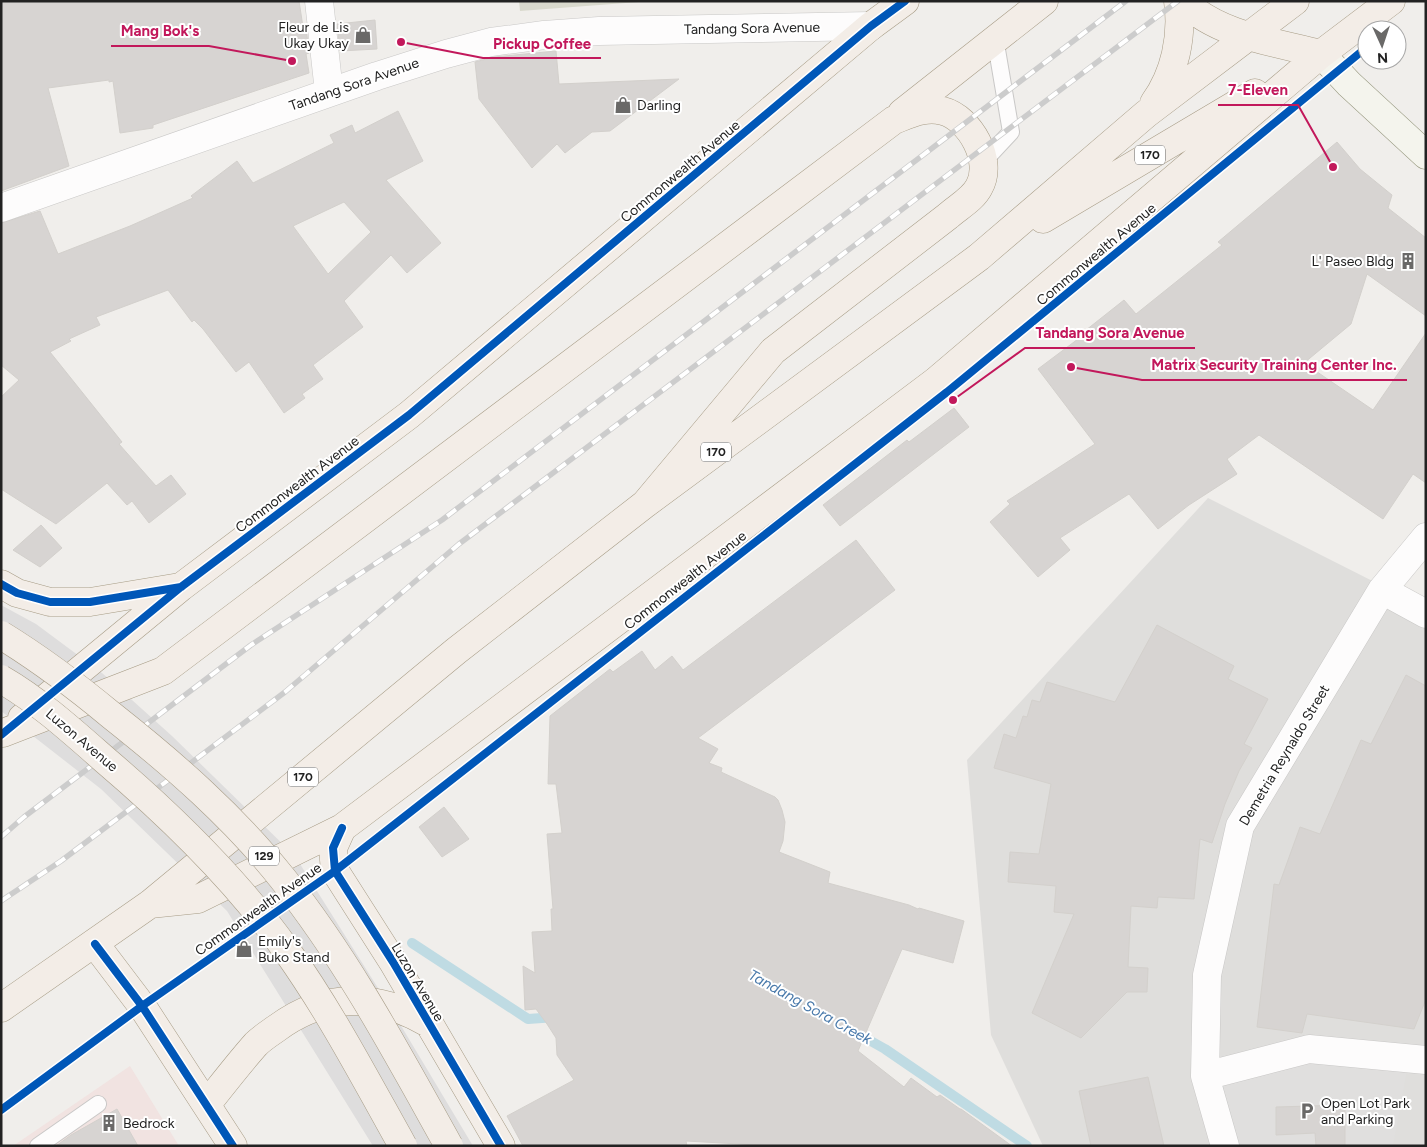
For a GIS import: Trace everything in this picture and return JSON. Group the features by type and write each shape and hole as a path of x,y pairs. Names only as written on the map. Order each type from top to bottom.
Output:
{"main road":[{"name":"Commonwealth Avenue","path":"2,734 181,587 409,415 871,26 905,1"},
{"path":"2,734 163,671 894,120 1044,1"},
{"path":"1146,114 1160,95 1171,74 1179,31 1178,1"},
{"path":"1183,1 1210,22 1258,30 1321,54 1349,84 1426,154"},
{"name":"Commonwealth Avenue","path":"1,1008 150,904 456,651 645,504 979,257 1146,114 1295,1"},
{"name":"Commonwealth Avenue","path":"150,904 198,899 342,828 936,381 1321,54 1391,1"},
{"name":"Commonwealth Avenue","path":"979,257 1321,54"},
{"path":"645,504 773,351 976,192 982,181 983,162 972,134 962,122 951,114 938,110 924,110 894,120"},
{"path":"1,584 17,593 50,602 90,602 181,587"},
{"name":"129","path":"1,635 28,651 60,674 149,744 192,783 262,854 284,880 359,987 449,1146"},
{"name":"Luzon Avenue","path":"1,679 50,713 120,773 164,812 215,863 272,931 303,974 403,1146"},
{"name":"Luzon Avenue","path":"342,828 333,848 335,871 501,1146"},
{"path":"95,944 142,1006 233,1146"},
{"path":"207,1104 257,1043 293,1016 323,1004 356,1000 388,1004 409,1012 428,1023"}],"street":[{"path":"319,1 330,92"},
{"name":"Tandang Sora Avenue","path":"1,208 330,92 446,54 491,42 535,36 599,31 871,26"},
{"name":"Demetria Reynaldo Street","path":"1225,1146 1205,1076 1207,974 1240,826 1382,590 1426,537"},
{"path":"1382,590 1426,614"},
{"path":"1205,1076 1309,1049 1426,1060"}],"lane":[{"path":"983,162 1011,132 995,38"},
{"path":"38,1146 98,1104"}],"shaded area":[{"path":"519,1 652,1 520,11"},
{"path":"1208,498 1426,608 1426,1146 1043,1146 991,1035 967,760"},
{"name":"Open Lot Park and Parking","path":"1309,1049 1409,1059 1393,1146 1225,1146 1205,1076"},
{"path":"130,1066 179,1146 13,1146"}],"pier":[{"path":"1,605 36,624 102,673 172,736 295,856 388,1004 473,1146 373,1146 227,911 101,789 1,711"}],"building":[{"path":"1,1 299,1 303,27 306,27 309,53 306,54 309,73 153,125 153,128 120,133 113,81 48,88 69,166 1,191"},
{"path":"375,20 377,49 340,51 337,24"},
{"path":"556,51 559,84 679,79 610,131 592,132 565,153 557,144 532,168 479,99 475,62 494,57"},
{"path":"398,111 423,161 386,180 441,243 407,273 391,255 344,301 363,327 313,365 323,379 302,394 305,398 284,413 249,362 236,372 203,329 194,320 192,322 168,290 96,317 100,325 69,339 71,341 50,352 122,442 119,444 156,486 171,475 186,494 149,523 132,501 127,505 107,483 56,524 1,489 1,397 19,380 1,365 1,223 40,211 58,254 130,226 193,198 191,196 237,161 253,183 334,143 330,135 352,125 355,133","holes":["344,202 371,232 328,274 293,226"]},
{"path":"1337,142 1360,169 1392,195 1388,208 1426,238 1426,316 1367,274 1351,324 1304,363 1373,410 1426,333 1426,483 1413,474 1383,519 1259,435 1227,459 1237,474 1189,505 1158,529 1129,494 1060,538 1070,550 1038,577 990,522 1010,504 1007,501 1095,444 1038,369 1078,339 1076,338 1124,300 1136,314 1222,245 1218,242"},
{"path":"954,408 969,427 840,526 823,505 907,440 909,442"},
{"path":"41,525 62,548 40,567 13,550"},
{"path":"856,540 895,590 698,738 718,749 709,763 722,768 721,772 778,800 785,822 783,841 779,852 830,872 828,883 964,921 953,963 902,949 858,1051 904,1087 911,1078 937,1097 940,1095 961,1109 1012,1146 775,1146 686,1141 687,1146 523,1146 507,1116 574,1080 557,1055 556,1038 547,1024 536,1009 525,1010 523,966 535,973 532,932 552,931 551,909 553,909 547,834 562,833 556,784 548,784 550,716 610,669 613,672 642,651 655,670 672,656 683,670"},
{"path":"1157,625 1234,666 1228,679 1268,699 1244,744 1252,748 1239,771 1225,804 1212,843 1200,839 1194,899 1158,897 1157,908 1131,906 1128,967 1148,968 1147,992 1127,992 1081,1038 1032,1013 1074,914 1054,912 1056,886 1008,882 1010,852 1039,854 1051,784 994,768 1004,734 1016,738 1023,716 1027,717 1032,700 1040,702 1047,682 1115,702"},
{"path":"1406,675 1426,686 1426,999 1414,1029 1307,1014 1302,1033 1257,1027 1274,884 1279,885 1300,827 1320,834 1361,740 1371,744"},
{"path":"444,807 469,839 442,857 419,827"},
{"path":"1148,1077 1164,1146 1091,1146 1079,1091"},
{"path":"1345,1105 1345,1146 1316,1146 1315,1133 1276,1135 1276,1107"},
{"name":"Bedrock","path":"117,1109 138,1146 56,1146 71,1135"}],"waterway":[{"name":"Tandang Sora Creek","path":"412,943 528,1019 556,1017"},
{"name":"Tandang Sora Creek","path":"853,1031 885,1049 1027,1146"}],"railway":[{"path":"1,837 24,817 251,645 442,520 1126,1"},
{"path":"1,901 61,861 285,692 459,544 1178,1"}],"cycle path":[{"path":"1,735 181,587 409,415 871,26 905,1"},
{"path":"1,1110 142,1006 335,871 947,392 1357,55"},
{"path":"1,584 17,593 50,602 90,602 181,587"},
{"path":"342,828 333,848 335,871 393,962 501,1146"},
{"path":"95,944 142,1006 233,1146"}],"place":[{"name":"Fleur de Lis Ukay Ukay","path":"363,35"},
{"name":"Pickup Coffee","path":"401,42"},
{"name":"Mang Bok's","path":"292,61"},
{"name":"Darling","path":"623,105"},
{"name":"7-Eleven","path":"1333,167"},
{"name":"L' Paseo Bldg","path":"1408,261"},
{"name":"Matrix Security Training Center Inc.","path":"1071,367"},
{"name":"Tandang Sora Avenue","path":"953,400"},
{"name":"Emily's Buko Stand","path":"244,949"},
{"name":"Open Lot Park and Parking","path":"1307,1111"},
{"name":"Bedrock","path":"109,1123"}]}
